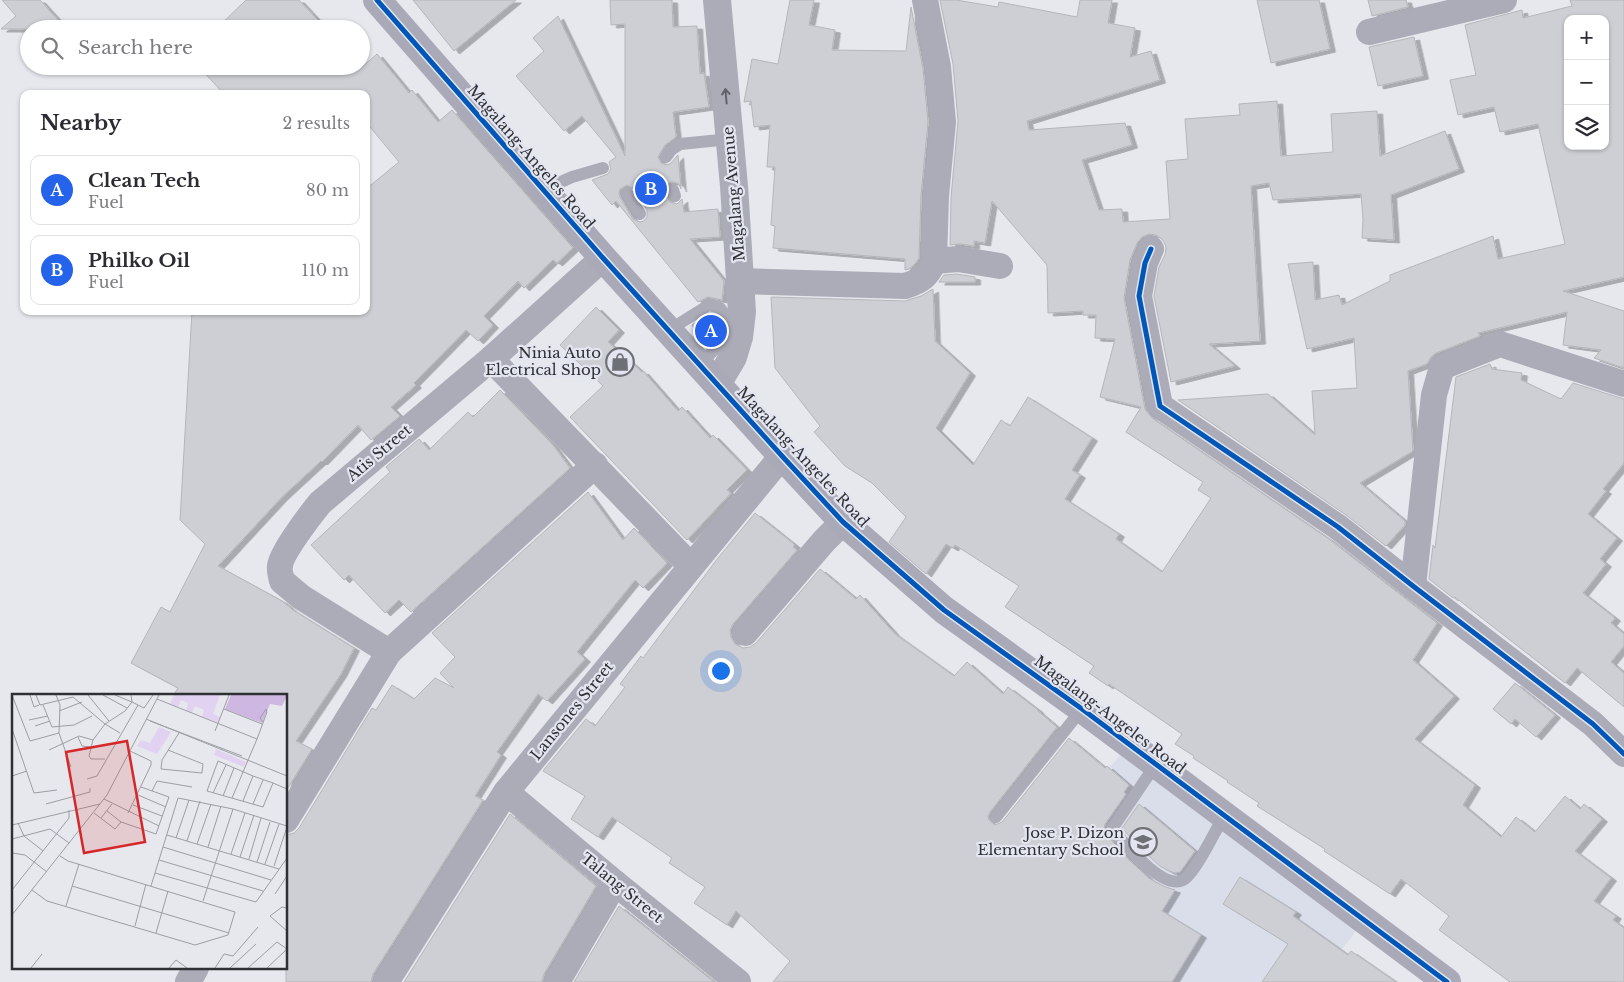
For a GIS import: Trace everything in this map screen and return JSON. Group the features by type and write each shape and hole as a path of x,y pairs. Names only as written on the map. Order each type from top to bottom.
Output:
{"main road":[{"name":"Magalang-Angeles Road","path":"377,0 603,258 843,522 944,610 1082,709 1447,982"}],"street":[{"name":"Magalang Avenue","path":"709,374 733,357 742,312 730,139 717,0"},
{"path":"741,281 905,286 916,283 930,272 934,261 936,196 943,122 938,66 924,0"},
{"path":"1369,32 1504,0"},
{"path":"1152,249 1145,263 1139,296 1160,406 1338,527 1592,724 1624,754"},
{"name":"Atis Street","path":"389,652 301,597 282,581 280,565 291,543 312,512 320,504 492,359 603,258"},
{"path":"934,261 958,259 1000,266"},
{"path":"1413,586 1434,395 1442,367 1500,344 1624,384"},
{"path":"492,359 691,566"},
{"name":"Lansones Street","path":"386,982 506,792 782,456"},
{"path":"288,817 389,652 595,464"},
{"path":"745,634 824,541 843,522"},
{"name":"Talang Street","path":"506,792 738,982"},
{"path":"557,982 615,883"},
{"path":"188,982 195,970"}],"lane":[{"path":"666,157 671,150 680,144 730,139"},
{"path":"543,190 572,177 602,168"},
{"path":"627,193 640,214"},
{"path":"669,330 709,305 720,308 737,331"},
{"path":"996,817 1082,709"},
{"path":"1156,764 1112,829 1129,849 1161,878 1171,882 1182,881 1192,872 1224,816"}],"shaded area":[{"name":"Jose P. Dizon Elementary School","path":"1121,754 1356,931 1317,982 931,982"}],"building":[{"path":"2,0 40,0 58,20 20,20 20,29 1,29 16,16"},
{"path":"246,0 299,0 318,20 225,20"},
{"path":"413,0 516,0 454,51"},
{"path":"610,0 672,0 673,27 697,26 700,74 704,73 709,107 673,112 676,137 665,145 658,157 661,163 666,165 670,164 678,155 681,189 679,184 675,182 670,182 667,185 665,193 670,202 677,204 682,199 684,212 718,209 720,237 690,239 724,281 722,300 708,297 698,302 616,201 612,205 592,180 608,174 611,169 609,162 616,157 582,116 564,131 516,76 544,51 533,38 558,16 625,156 625,24 611,25","holes":["627,185 634,189 647,210 647,217 644,221 640,222 633,219 619,193 620,189"]},
{"path":"790,0 814,0 809,25 835,30 832,50 906,51 911,7 923,69 928,122 921,195 919,258 909,269 905,270 905,259 773,248 775,226 771,225 775,167 767,167 770,125 754,127 751,101 744,102 752,59 778,64"},
{"path":"940,0 956,0 998,7 999,2 1077,17 1080,0 1112,0 1108,23 1135,28 1130,57 1151,51 1160,80 1027,121 1029,130 1125,123 1132,145 1082,160 1099,210 1122,209 1123,222 1170,219 1166,161 1188,159 1185,119 1240,115 1239,104 1277,101 1281,156 1333,152 1331,114 1377,111 1380,156 1445,131 1459,169 1391,195 1394,240 1362,238 1361,194 1273,200 1269,183 1251,186 1260,341 1209,344 1235,366 1171,382 1154,296 1159,267 1165,255 1166,247 1163,240 1156,235 1149,234 1142,237 1137,243 1130,260 1124,298 1145,409 1152,418 1329,539 1437,623 1413,660 1454,696 1415,739 1475,785 1463,805 1501,837 1516,817 1535,832 1565,796 1580,809 1584,804 1602,819 1575,851 1611,878 1594,901 1616,916 1613,920 1624,928 1624,982 1510,982 1439,930 1449,916 1401,879 1390,894 1324,851 1325,849 1257,806 1259,803 1175,744 1182,734 1109,684 1108,686 1089,673 1094,666 1005,607 1019,586 955,545 953,548 946,544 926,574 889,542 906,517 872,483 845,466 814,432 820,426 775,368 771,297 905,301 921,296 933,289 935,341 970,373 936,428 973,465 1001,420 1010,426 1028,397 1092,438 1072,470 1080,475 1065,499 1119,534 1116,539 1162,572 1211,498 1198,490 1203,482 1126,432 1141,407 1100,397 1115,339 1095,338 1096,315 1083,315 1083,311 1048,313 1047,265 992,201 985,243 974,241 974,246 950,245 951,197 958,121 953,64"},
{"path":"1257,0 1319,0 1330,49 1271,63"},
{"path":"1368,0 1406,0 1408,7 1372,16"},
{"path":"1570,0 1624,0 1624,277 1563,291 1624,311 1624,368 1594,358 1601,350 1563,345 1567,312 1478,333 1480,336 1436,353 1427,364 1408,371 1413,451 1360,483 1405,521 1405,525 1386,546 1346,515 1178,400 1268,394 1315,435 1312,391 1357,388 1354,338 1307,349 1288,264 1313,262 1315,300 1339,295 1342,305 1390,281 1390,275 1493,236 1498,259 1565,244 1538,124 1500,132 1494,107 1458,115 1450,80 1476,75 1465,25 1522,10 1523,18 1572,6"},
{"path":"1414,37 1423,76 1378,86 1369,47"},
{"path":"377,54 409,93 412,90 438,122 452,110 573,248 557,263 553,260 524,288 518,281 484,316 493,325 478,341 466,330 414,383 416,385 391,407 400,416 371,440 358,425 322,462 282,497 218,566 282,601 293,610 354,648 341,674 296,741 312,749 288,788 288,694 174,694 178,688 131,663 161,607 170,612 205,544 180,520 192,315 370,315 370,186 399,162 370,127 370,90 220,90 206,75 370,75 370,60"},
{"path":"957,274 975,277 975,282 939,282 944,275"},
{"path":"596,307 619,330 608,342 643,371 678,411 682,407 710,438 713,435 747,470 727,490 731,493 687,540 570,417 603,386 560,345"},
{"path":"710,314 715,315 721,322 720,330 705,347 692,325 698,321 712,319"},
{"path":"1490,364 1492,369 1522,373 1521,380 1561,399 1573,383 1624,399 1624,463 1603,489 1606,491 1588,514 1617,538 1600,559 1606,564 1583,593 1615,618 1611,623 1624,634 1624,646 1611,662 1624,673 1624,707 1577,668 1565,683 1429,579 1433,545 1435,548 1456,377"},
{"path":"500,390 553,445 570,468 411,612 399,600 385,613 349,575 344,580 311,545 390,472 386,467 419,439 429,450 468,412 473,417"},
{"path":"588,492 623,540 634,528 667,563 643,588 635,580 577,652 585,659 547,701 538,694 497,752 501,755 475,796 483,800 373,974 371,982 286,982 286,970 288,970 288,834 294,833 299,828 372,708 376,710 392,685 414,699 435,678 454,688 440,673 455,657 432,633"},
{"path":"755,513 795,545 793,547 797,550 733,624 730,630 735,644 743,648 750,647 756,643 820,569 856,599 860,595 895,634 954,676 967,662 1003,694 1008,687 1038,710 1057,727 990,812 989,820 995,825 1002,822 1069,738 1129,785 1124,792 1126,794 1105,824 1106,834 1129,860 1150,879 1175,890 1162,911 1201,935 1172,982 773,982 790,961 736,911 727,925 694,903 705,887 669,863 672,858 612,817 598,837 571,819 585,796 543,771 586,719 595,726 625,687 620,684 641,656 643,658 718,558"},
{"path":"1515,683 1555,715 1536,737 1515,719 1511,724 1493,709"},
{"path":"1139,804 1195,851 1180,872 1175,873 1160,866 1122,828"},
{"path":"510,814 596,886 544,974 542,982 404,982"},
{"path":"1240,877 1296,912 1293,916 1348,955 1351,951 1396,982 1262,982 1288,944 1223,904"},
{"path":"619,906 714,982 574,982"}],"cycle path":[{"path":"377,0 603,258 843,522 944,610 1082,709 1447,982"},
{"path":"1151,249 1145,263 1139,296 1160,406 1338,527 1593,724 1624,754"}],"place":[{"name":"Philko Oil","path":"651,189"},
{"name":"Clean Tech","path":"711,331"},
{"name":"Ninia Auto Electrical Shop","path":"620,362"},
{"name":"Jose P. Dizon Elementary School","path":"1143,842"}]}
